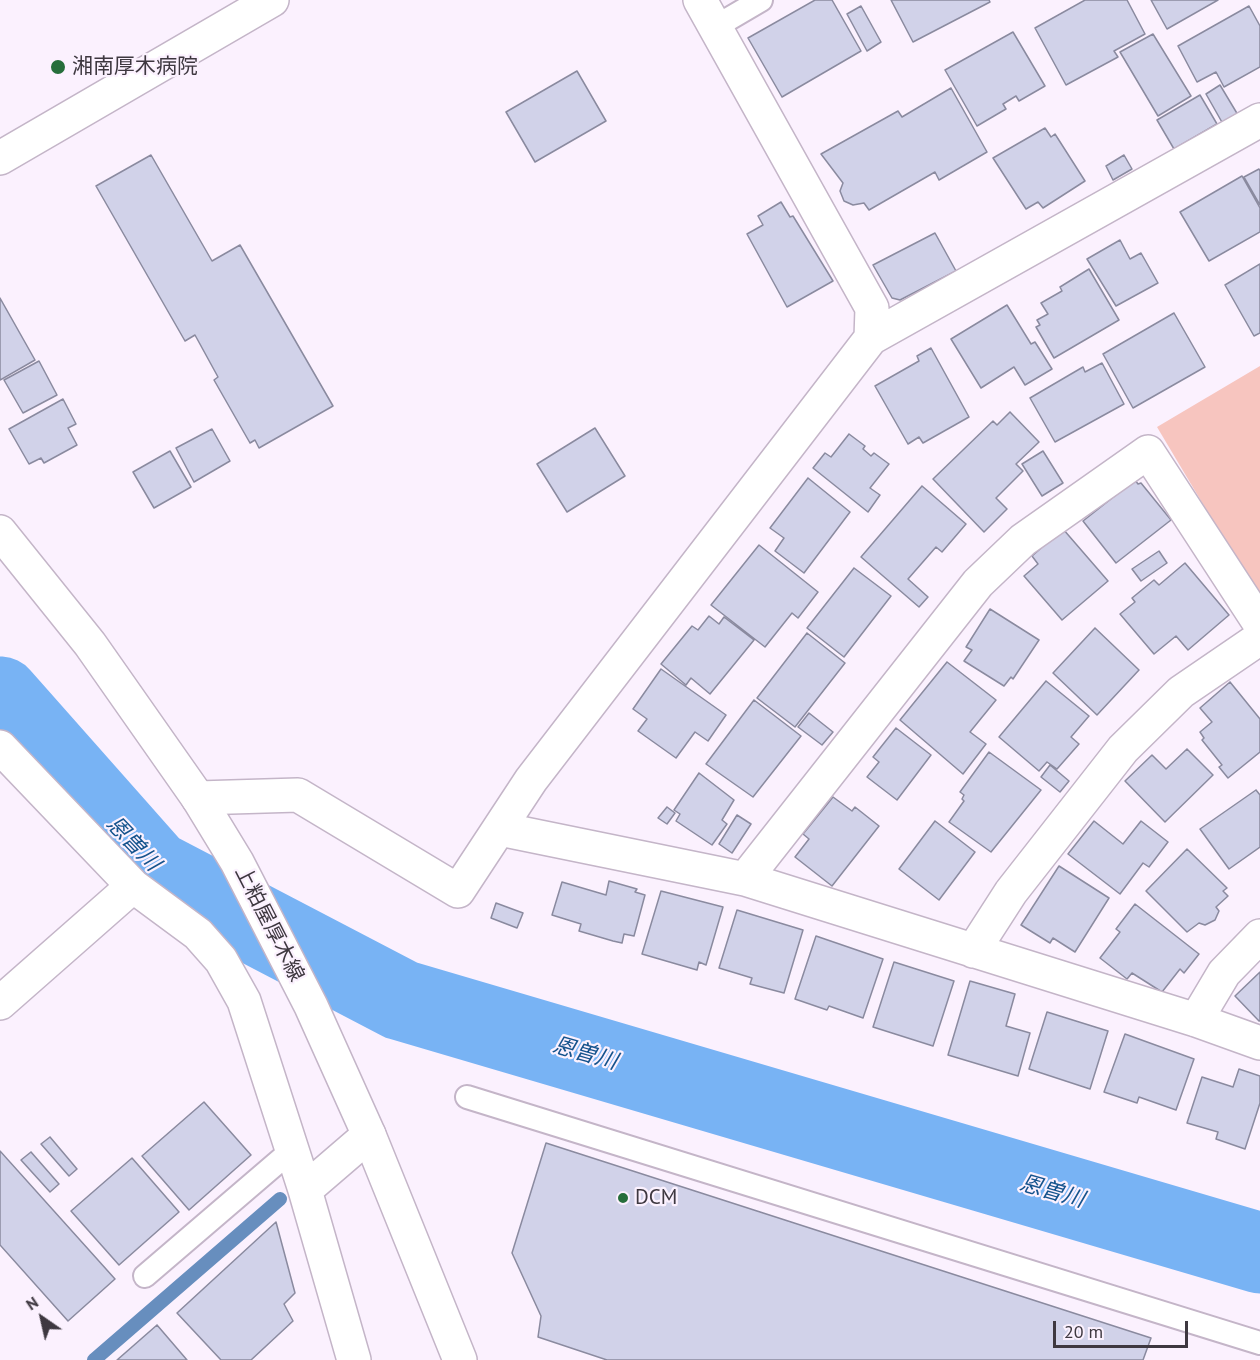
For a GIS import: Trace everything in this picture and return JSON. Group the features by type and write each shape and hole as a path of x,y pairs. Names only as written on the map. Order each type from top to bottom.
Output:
{"street":[{"path":"0,158 272,0"},
{"path":"707,14 872,308 871,338"},
{"path":"198,798 298,795 458,891 531,780 871,338 1260,120"},
{"path":"745,879 978,583 1023,540 1149,452 1260,624"},
{"name":"上粕屋厚木線","path":"0,532 90,644 198,798 237,862 311,1006 369,1135 459,1360"},
{"path":"973,951 1011,892 1123,750 1181,692 1260,638"},
{"path":"0,747 133,886 198,934 221,960 244,1001 305,1190 354,1360"},
{"path":"500,829 745,879 1196,1020 1260,1043"},
{"path":"0,1003 133,886"},
{"path":"1196,1020 1224,974 1260,936"},
{"path":"305,1190 369,1135"}],"lane":[{"path":"707,14 761,0"},
{"path":"467,1097 1260,1343"},
{"path":"145,1276 292,1150"}],"shaded area":[{"path":"1260,366 1260,600 1157,427"}],"building":[{"path":"815,0 832,0 861,51 782,97 748,38"},
{"path":"891,0 989,0 990,2 913,42"},
{"path":"1085,0 1127,0 1145,34 1114,51 1118,57 1066,85 1035,28"},
{"path":"1151,0 1218,0 1167,29"},
{"path":"861,6 881,42 867,51 847,14"},
{"path":"1249,6 1260,26 1260,67 1224,87 1216,72 1197,82 1178,46"},
{"path":"1013,32 1045,86 1019,101 1016,96 1003,104 1006,109 977,126 945,70"},
{"path":"1153,34 1191,96 1158,116 1120,52"},
{"path":"577,71 606,121 535,162 506,112"},
{"path":"1220,85 1238,115 1223,124 1206,94"},
{"path":"951,88 987,152 939,180 935,172 869,210 864,203 853,205 844,201 840,191 843,183 821,154 898,111 902,117"},
{"path":"1200,95 1217,124 1174,149 1157,120"},
{"path":"1045,128 1051,137 1055,134 1085,181 1043,208 1038,202 1026,209 993,158"},
{"path":"151,155 212,261 240,245 333,406 259,448 255,440 250,443 214,380 218,377 195,335 185,341 96,186"},
{"path":"1124,155 1132,169 1113,180 1106,166"},
{"path":"1259,169 1260,171 1260,205 1244,177"},
{"path":"1242,176 1260,208 1260,232 1209,261 1180,212"},
{"path":"781,202 790,217 793,216 833,281 787,307 747,234 763,225 758,216"},
{"path":"935,233 956,271 900,300 892,298 873,265"},
{"path":"1120,240 1130,259 1141,253 1158,283 1116,306 1087,259"},
{"path":"1260,264 1260,333 1254,336 1225,285"},
{"path":"1089,269 1119,320 1054,358 1036,327 1040,325 1037,320 1048,314 1041,303 1062,291 1060,287"},
{"path":"0,298 35,360 0,380"},
{"path":"1007,305 1031,344 1035,342 1052,369 1025,385 1014,367 981,388 951,339"},
{"path":"1174,313 1205,367 1133,408 1103,354"},
{"path":"931,348 969,417 923,443 919,437 908,444 875,386 919,361 917,356"},
{"path":"39,361 57,395 23,413 4,380"},
{"path":"1102,363 1124,404 1055,442 1030,398 1083,367 1085,372"},
{"path":"63,399 76,424 68,428 77,445 44,463 41,458 29,464 9,429"},
{"path":"1010,412 1039,442 1016,464 1023,471 996,498 1007,509 984,532 933,479 993,421 997,425"},
{"path":"595,428 625,476 567,512 537,464"},
{"path":"212,429 230,461 194,482 176,448"},
{"path":"849,434 865,446 863,449 871,456 874,453 889,464 870,488 880,495 868,512 813,468 825,453 831,457"},
{"path":"170,451 191,487 154,508 133,472"},
{"path":"1043,451 1063,483 1042,496 1022,464"},
{"path":"808,478 850,512 804,573 775,551 784,538 770,528"},
{"path":"1135,480 1138,484 1141,483 1171,520 1116,563 1083,521"},
{"path":"922,486 966,524 942,552 936,547 908,579 928,597 919,607 861,557"},
{"path":"1063,529 1108,581 1062,620 1024,576 1038,564 1032,556"},
{"path":"759,545 818,592 798,618 792,613 765,647 711,605"},
{"path":"1159,551 1167,563 1141,581 1132,569"},
{"path":"1185,563 1229,615 1188,650 1176,636 1154,654 1120,614 1135,602 1132,598 1154,580 1159,585"},
{"path":"854,568 891,596 844,657 807,628"},
{"path":"990,609 1039,640 1013,679 1011,677 1004,686 964,661 972,650 966,647"},
{"path":"709,616 719,624 724,617 754,640 710,694 691,678 686,685 661,664 692,626 698,630"},
{"path":"1095,628 1139,670 1097,715 1053,673"},
{"path":"807,633 845,663 795,727 757,698"},
{"path":"947,662 996,700 970,732 986,744 963,774 900,720"},
{"path":"661,669 726,715 708,741 695,732 676,758 638,731 647,719 633,709"},
{"path":"1046,681 1089,716 1071,737 1079,744 1057,769 1047,762 1039,771 999,737"},
{"path":"1230,682 1260,719 1260,752 1228,778 1219,767 1222,765 1202,740 1204,738 1200,732 1212,722 1200,708"},
{"path":"754,700 801,736 753,797 706,764"},
{"path":"809,713 833,732 822,745 798,727"},
{"path":"896,728 931,755 897,800 867,777 879,762 873,757"},
{"path":"1187,749 1213,775 1165,822 1125,781 1152,755 1166,769"},
{"path":"989,752 1041,790 991,852 949,822 964,801 962,799 964,795 960,792"},
{"path":"1050,765 1069,781 1060,792 1041,777"},
{"path":"699,773 734,800 722,820 727,824 712,845 676,821 680,814 674,810"},
{"path":"1256,790 1260,795 1260,847 1229,869 1200,829"},
{"path":"833,797 852,811 855,807 879,826 832,886 795,857 809,839 803,834"},
{"path":"667,807 675,813 667,824 658,818"},
{"path":"737,815 751,824 732,853 719,844"},
{"path":"935,821 975,852 939,900 899,869"},
{"path":"1094,821 1123,844 1141,821 1168,842 1149,867 1143,863 1120,894 1068,854"},
{"path":"1187,849 1227,888 1223,891 1228,896 1216,907 1219,911 1215,920 1205,925 1199,923 1187,932 1146,891"},
{"path":"1059,866 1109,898 1075,952 1053,938 1050,943 1021,925"},
{"path":"609,881 637,889 635,892 645,895 634,936 624,934 622,943 613,941 579,931 581,924 552,915 562,882 606,895"},
{"path":"661,891 723,907 706,965 699,962 697,970 642,954"},
{"path":"496,903 523,913 517,928 491,918"},
{"path":"1135,904 1199,954 1184,973 1180,969 1162,992 1132,973 1127,979 1100,958 1120,932 1116,929"},
{"path":"737,910 803,930 784,993 750,984 752,978 719,968"},
{"path":"816,936 883,959 863,1018 829,1006 827,1010 795,999"},
{"path":"894,962 954,981 933,1046 873,1027"},
{"path":"1260,972 1260,1021 1259,1021 1235,996"},
{"path":"970,981 1015,994 1006,1026 1030,1033 1018,1076 948,1055"},
{"path":"1047,1012 1108,1031 1090,1089 1029,1069"},
{"path":"1125,1034 1194,1059 1176,1110 1139,1097 1137,1103 1104,1092"},
{"path":"1239,1069 1260,1076 1260,1103 1245,1149 1216,1139 1218,1132 1187,1123 1202,1077 1233,1087"},
{"path":"204,1102 251,1155 189,1210 142,1156"},
{"path":"50,1137 77,1169 69,1176 41,1144"},
{"name":"DCM","path":"546,1143 1151,1338 1143,1360 607,1360 538,1337 541,1316 512,1253"},
{"path":"0,1151 115,1279 68,1321 0,1245"},
{"path":"31,1152 59,1184 50,1192 21,1160"},
{"path":"132,1158 179,1212 119,1265 71,1211"},
{"path":"276,1222 295,1293 284,1304 293,1321 251,1360 221,1360 177,1313"},
{"path":"157,1325 187,1360 117,1360"}],"waterway":[{"name":"恩曽川","path":"0,697 154,871 401,1000 1260,1253"},
{"path":"94,1360 280,1199"}],"place":[{"name":"湘南厚木病院","path":"58,67"},
{"name":"DCM","path":"623,1198"}]}
